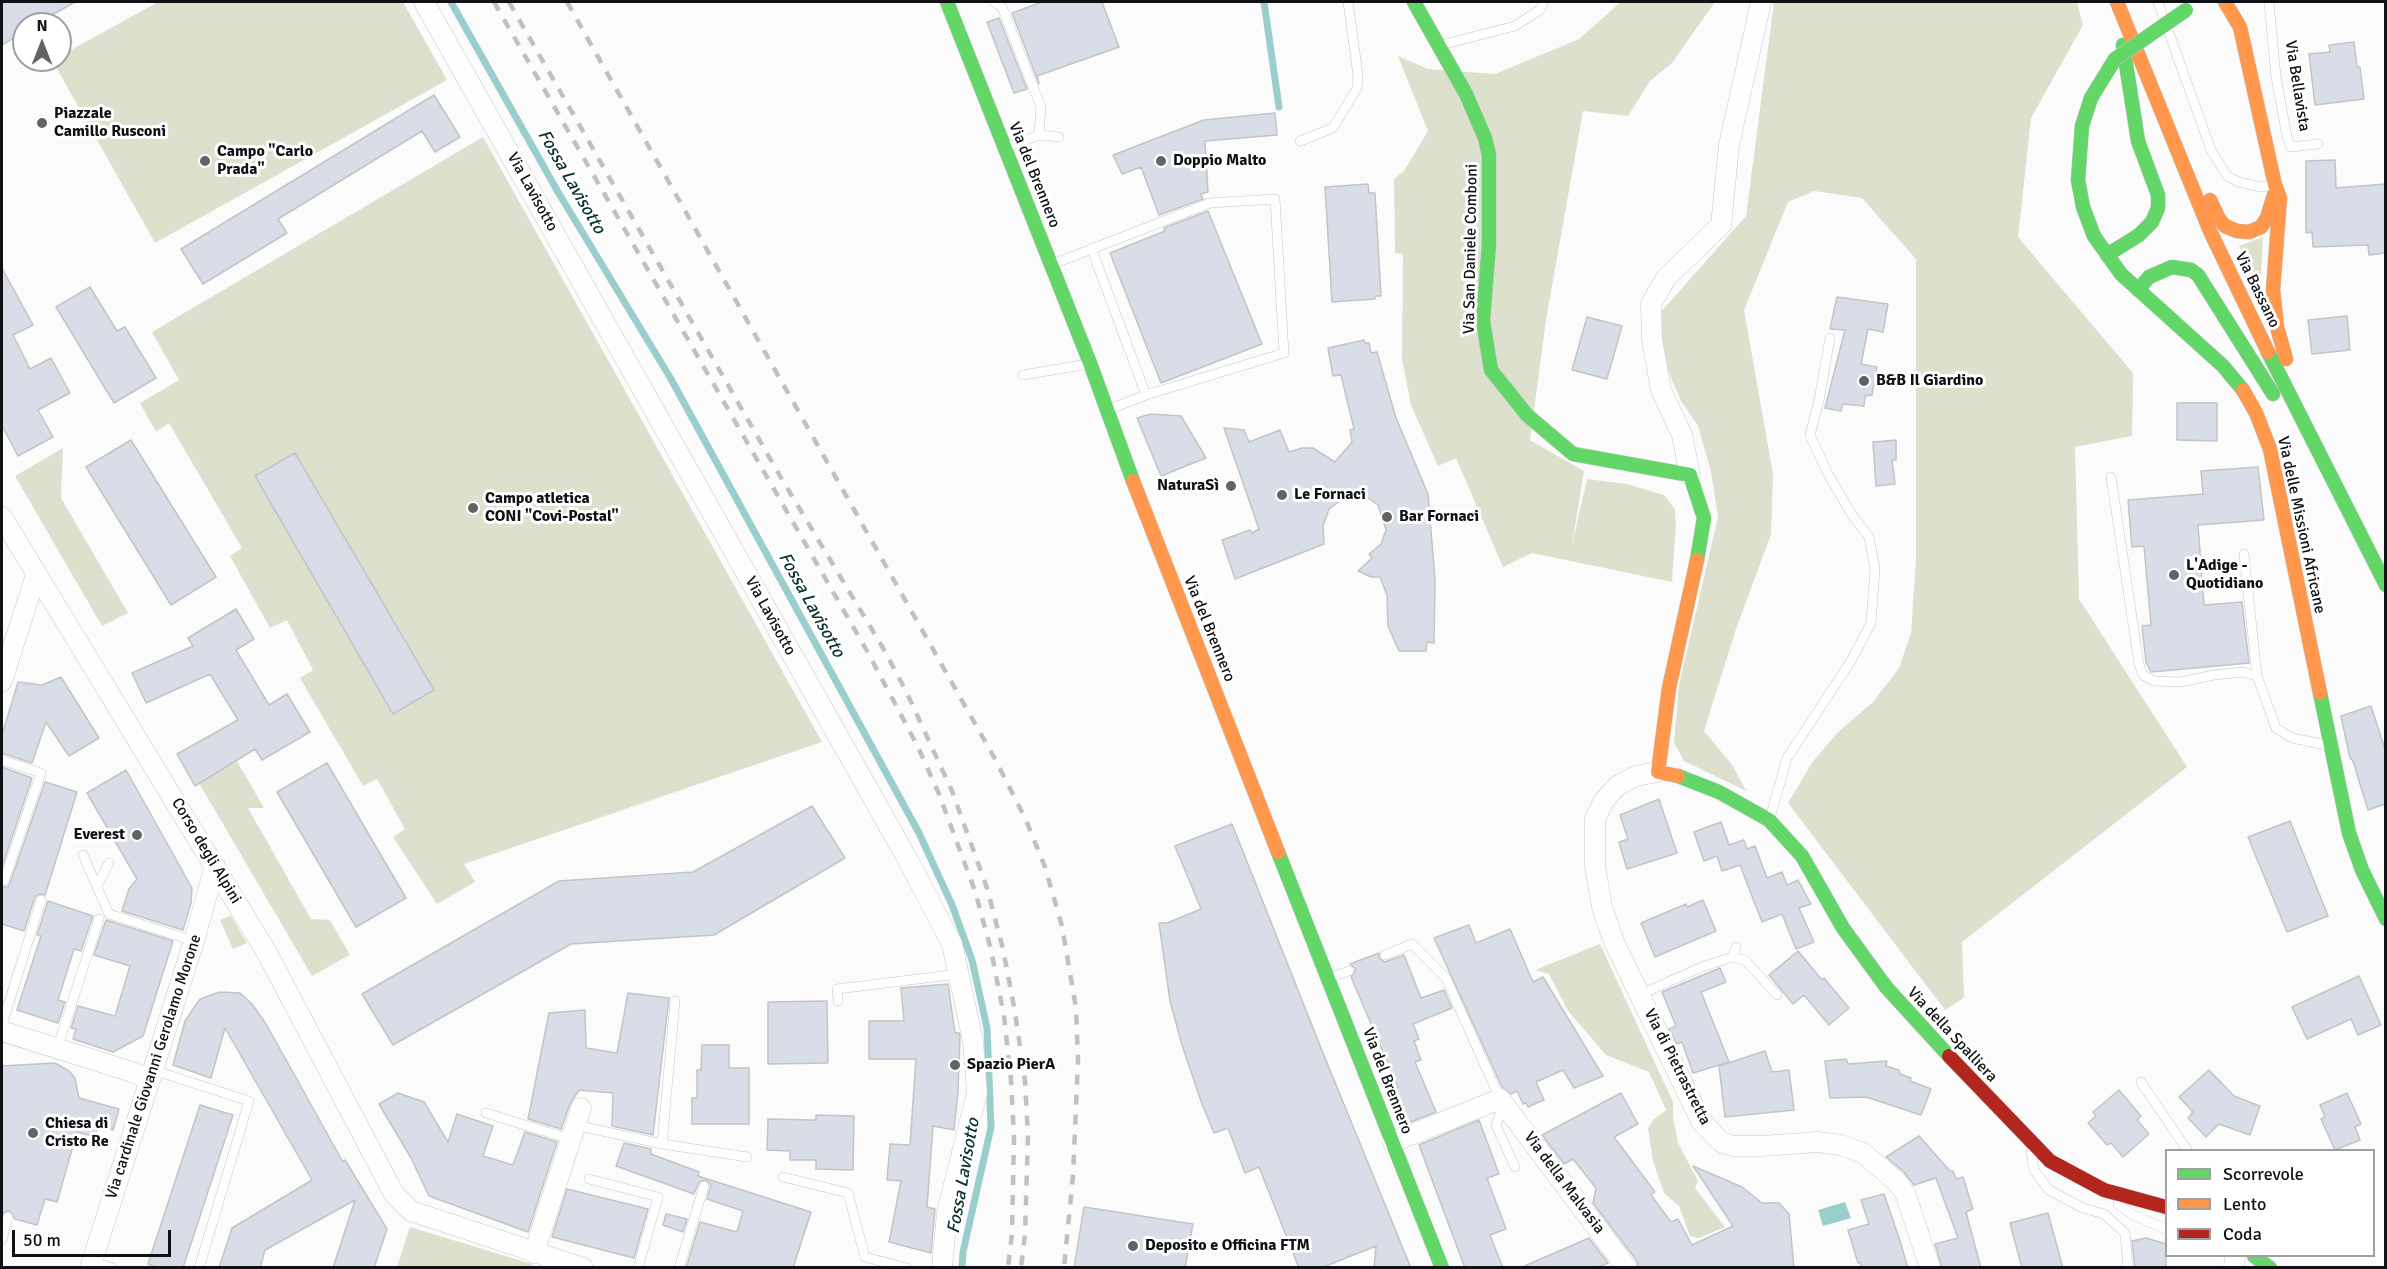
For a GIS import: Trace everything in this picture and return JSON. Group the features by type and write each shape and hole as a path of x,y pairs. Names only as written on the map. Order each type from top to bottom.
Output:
{"main road":[{"name":"Via San Daniele Comboni","path":"1414,2 1466,94 1485,138 1489,155 1489,244 1483,321 1491,370 1527,415 1573,454 1690,475"},
{"path":"2225,2 2241,27 2275,185 2280,198 2273,290 2277,327 2307,432"},
{"name":"Via del Brennero","path":"952,3 1005,148 1108,409 1147,518 1329,978 1439,1264"},
{"path":"2118,6 2179,126 2218,219 2225,226 2237,231 2249,232 2261,227 2267,218 2275,185"},
{"path":"2107,255 2139,235 2152,222 2158,208 2158,195 2138,141 2130,100 2118,6"},
{"name":"Via Bassano","path":"2118,6 2210,231 2307,432 2385,585"},
{"name":"Via delle Missioni Africane","path":"2192,6 2115,59 2102,77 2091,98 2082,126 2078,161 2080,194 2094,236 2107,255 2138,290 2223,366 2239,384 2256,413 2270,449 2329,746 2349,833 2362,870 2385,920"},
{"path":"2138,290 2149,277 2172,267 2191,270 2198,275 2279,404 2307,432"},
{"path":"1658,772 1669,688 1704,518 1690,475"},
{"name":"Via della Spalliera","path":"1658,772 1685,778 1719,792 1769,820 1802,856 1843,928 1886,987 1963,1072 2050,1161 2103,1190 2165,1207"},
{"path":"2255,1257 2270,1268"}],"street":[{"name":"Via Lavisotto","path":"424,2 908,860 952,944 974,1041 977,1093 947,1212 942,1268"},
{"path":"1690,475 1682,435 1661,390 1652,339 1651,304 1666,278 1721,225 1729,145 1761,2"},
{"name":"Corso degli Alpini","path":"2,517 267,953 394,1194 411,1211 546,1259"},
{"path":"2,681 5,655 36,575"},
{"name":"Via di Pietrastretta","path":"1658,772 1636,776 1617,786 1603,802 1595,819 1595,866 1602,906 1614,942 1701,1121 1721,1142 1733,1146 1818,1142 1841,1145 1863,1153 1896,1181 1905,1193 1930,1268"},
{"name":"Via cardinale Giovanni Gerolamo Morone","path":"91,1264 194,941 215,866"},
{"path":"2,1031 151,1075"},
{"path":"1392,1142 1500,1108"},
{"name":"Via della Malvasia","path":"1500,1108 1627,1268"},
{"path":"575,1124 546,1259 583,1268"}],"lane":[{"path":"994,2 1002,7 1041,107 1039,135"},
{"path":"1300,141 1333,128 1357,88 1358,75 1348,2"},
{"path":"1439,45 1515,26 1541,9 1544,2"},
{"path":"2158,2 2211,150 2227,176 2261,187 2275,185"},
{"name":"Via Bellavista","path":"2269,2 2276,77 2287,137 2291,147 2318,144"},
{"path":"1005,148 1039,135 1059,137"},
{"path":"1052,265 1210,203 1275,199 1284,353 1146,395 1108,409"},
{"path":"1092,250 1146,395"},
{"path":"1769,820 1787,758 1851,661 1871,623 1875,569 1869,537 1842,498 1810,435 1820,400 1830,338"},
{"path":"1023,375 1090,363"},
{"path":"2111,477 2139,664 2143,675 2154,681 2180,682 2243,672 2257,676"},
{"path":"2244,554 2257,676 2276,729 2292,738 2329,746"},
{"path":"2,760 41,773 4,881 2,880"},
{"path":"83,855 110,914 194,941"},
{"path":"97,886 110,862"},
{"path":"2,1025 41,900"},
{"path":"57,1049 99,919"},
{"name":"Via della Malvasia","path":"1385,955 1412,944 1446,978 1500,1108 1496,1125 1515,1167"},
{"path":"1736,947 1732,957 1745,960 1777,995"},
{"name":"Via di Pietrastretta","path":"1639,995 1702,967 1732,957"},
{"path":"1329,978 1349,971"},
{"path":"838,1001 837,990 958,974"},
{"path":"662,1144 675,1001"},
{"path":"151,1075 249,1101 199,1268"},
{"path":"2141,1082 2186,1149"},
{"path":"486,1113 575,1124 662,1144 747,1156"},
{"path":"2030,1140 2034,1170 2049,1190 2083,1208 2103,1214 2125,1233 2128,1268"},
{"path":"783,1177 848,1193 865,1257 907,1268"},
{"path":"589,1179 658,1197 638,1268"},
{"path":"679,1268 704,1186"},
{"path":"2103,1190 2133,1215 2165,1229"},
{"path":"2,1239 8,1217"},
{"path":"91,1264 112,1268"}],"green space":[{"name":"Campo \"Carlo Prada\"","path":"158,2 403,2 447,80 155,243 59,72 72,72 72,49"},
{"path":"1621,2 1715,2 1672,63 1650,81 1628,116 1583,111 1546,320 1530,440 1584,471 1572,545 1587,479 1627,484 1664,495 1675,509 1672,582 1532,553 1503,567 1456,458 1438,466 1411,405 1402,359 1403,254 1395,253 1394,179 1404,171 1428,131 1398,56 1428,69 1495,74 1579,39"},
{"path":"1774,2 2077,2 2083,25 2031,118 2018,237 2133,373 2132,436 2075,447 2079,599 2187,767 1962,942 1964,998 1945,1010 1788,803 1812,763 1837,733 1873,702 1899,668 1911,633 1916,560 1916,259 1862,198 1814,191 1788,202 1744,310 1773,474 1771,534 1735,632 1704,731 1733,766 1746,791 1684,761 1674,743 1679,685 1718,517 1711,472 1698,426 1681,401 1665,364 1659,314 1746,216"},
{"name":"Campo atletica CONI \"Covi-Postal\"","path":"483,137 822,742 464,864 475,882 437,904 393,837 405,829 377,779 363,786 300,678 313,670 287,620 270,628 230,556 242,548 169,423 156,432 140,403 179,380 152,332"},
{"path":"2263,237 2260,290 2239,246"},
{"path":"63,448 61,498 128,613 102,626 15,476"},
{"path":"237,761 264,808 248,808 311,919 330,920 350,955 312,976 199,783"},
{"path":"231,916 247,943 233,949 220,920"},
{"path":"1600,944 1673,1102 1673,1117 1678,1143 1698,1181 1695,1188 1725,1227 1699,1238 1690,1236 1679,1206 1664,1193 1653,1161 1648,1129 1653,1120 1666,1110 1649,1072 1606,1055 1568,1011 1549,974 1535,970"},
{"path":"410,1227 532,1264 531,1267 397,1267"}],"water":[{"path":"1845,1202 1851,1218 1823,1226 1818,1210"}],"building":[{"path":"2,2 75,2 57,12 12,12 12,39 2,45"},
{"path":"1042,2 1102,2 1119,47 1037,76 1039,84 1012,13"},
{"path":"999,18 1027,89 1014,93 987,22"},
{"path":"2354,42 2364,99 2315,105 2309,54 2330,52 2329,45"},
{"path":"434,95 460,137 435,152 422,131 278,219 287,233 203,284 181,249"},
{"name":"Doppio Malto","path":"1275,113 1277,135 1205,141 1208,192 1201,194 1203,199 1159,215 1141,167 1122,174 1113,155 1204,120"},
{"path":"2335,160 2336,188 2385,184 2385,253 2369,255 2368,245 2313,247 2312,232 2306,233 2306,161"},
{"path":"1368,184 1369,193 1375,193 1381,296 1375,296 1375,299 1332,302 1325,187"},
{"path":"1208,211 1262,344 1161,383 1110,253"},
{"path":"2,268 33,325 13,335 30,369 51,358 70,393 38,410 53,437 18,456 2,426"},
{"path":"90,287 117,331 125,327 156,378 114,403 56,307"},
{"path":"1837,297 1888,304 1883,332 1868,329 1861,364 1877,367 1872,395 1865,396 1864,406 1843,404 1841,411 1825,408 1845,330 1830,329"},
{"path":"2347,316 2350,350 2312,354 2308,320"},
{"path":"1587,317 1622,326 1607,379 1572,370"},
{"name":"Le Fornaci","path":"1364,340 1365,343 1369,343 1371,353 1377,352 1396,418 1428,494 1435,580 1434,643 1427,642 1426,651 1399,651 1388,626 1387,595 1380,577 1371,577 1358,571 1372,558 1369,554 1381,544 1386,530 1378,505 1365,496 1352,492 1329,509 1323,526 1324,544 1235,579 1222,540 1250,530 1252,533 1259,529 1224,428 1244,430 1249,442 1280,430 1289,452 1302,448 1313,448 1335,462 1352,442 1350,430 1354,429 1341,375 1333,376 1328,348"},
{"path":"2177,403 2217,403 2217,441 2177,440"},
{"path":"1151,414 1181,416 1206,458 1161,476 1137,418"},
{"path":"131,440 216,577 171,605 86,467"},
{"path":"1896,440 1896,460 1892,460 1895,484 1876,486 1873,442"},
{"path":"295,453 434,690 393,714 255,476"},
{"name":"L'Adige - Quotidiano","path":"2258,467 2264,520 2198,525 2204,605 2242,602 2249,663 2151,672 2146,662 2142,626 2151,625 2144,546 2132,547 2128,500 2203,494 2201,471"},
{"path":"236,609 254,639 236,650 269,705 287,694 310,732 262,760 255,749 195,786 177,754 238,720 210,674 146,703 132,673 193,646 188,638"},
{"path":"61,677 99,738 69,756 46,722 32,763 2,753 2,735 18,682 42,685"},
{"path":"2371,706 2385,749 2385,804 2368,810 2353,761 2350,758 2341,716"},
{"path":"327,763 406,898 356,927 277,792"},
{"path":"2,767 32,778 2,867"},
{"name":"Everest","path":"126,770 192,888 191,903 183,930 122,911 129,889 137,879 87,793"},
{"path":"45,782 77,792 45,895 39,894 35,897 24,931 2,924 2,887 8,887 10,883"},
{"path":"1659,799 1677,853 1627,869 1619,842 1628,839 1620,815"},
{"path":"812,806 845,858 714,935 571,944 393,1045 362,994 559,881 693,872"},
{"path":"2290,821 2328,916 2287,932 2248,837"},
{"path":"1721,822 1729,845 1744,840 1747,849 1755,846 1767,878 1782,872 1787,885 1798,880 1811,904 1799,908 1814,942 1796,949 1782,914 1762,922 1740,865 1722,871 1717,856 1704,861 1694,832"},
{"path":"1232,824 1411,1268 1374,1268 1376,1246 1321,1268 1299,1268 1259,1167 1245,1173 1228,1128 1214,1133 1202,1104 1170,1001 1159,923 1167,923 1201,909 1175,846"},
{"path":"1703,900 1716,931 1655,957 1641,923 1686,904 1687,907"},
{"path":"48,901 93,916 81,951 74,949 58,1000 65,1002 58,1023 17,1010 41,936 37,935"},
{"path":"106,920 173,941 143,1036 113,1052 73,1039 76,1029 71,1028 78,1006 115,1016 130,966 94,955"},
{"path":"1469,925 1476,943 1510,929 1533,982 1543,977 1603,1076 1574,1088 1563,1070 1536,1082 1544,1100 1528,1107 1526,1103 1523,1104 1517,1091 1511,1094 1502,1087 1434,938"},
{"path":"1798,951 1849,1008 1829,1025 1804,995 1793,1004 1769,975"},
{"path":"1379,953 1379,958 1385,962 1404,955 1421,998 1444,990 1452,1008 1413,1024 1419,1039 1414,1041 1421,1060 1415,1062 1436,1112 1408,1123 1393,1089 1398,1087 1351,977 1356,969 1350,964"},
{"path":"1720,968 1726,982 1701,992 1729,1062 1693,1073 1682,1042 1677,1044 1669,1029 1676,1026 1662,992"},
{"path":"2359,976 2381,1025 2358,1035 2351,1019 2307,1039 2292,1007"},
{"path":"948,984 955,1033 959,1033 960,1036 958,1092 954,1130 933,1126 927,1207 935,1209 931,1253 889,1242 901,1181 887,1180 890,1144 910,1145 916,1059 869,1059 869,1021 904,1021 901,988"},
{"path":"220,992 240,993 252,1004 266,1024 343,1162 345,1160 387,1229 374,1268 333,1268 355,1200 265,1250 260,1268 219,1268 232,1228 312,1180 225,1028 211,1078 173,1065 185,1021 200,999"},
{"path":"628,993 669,998 653,1135 612,1126 613,1093 579,1090 570,1104 561,1129 528,1119 549,1013 585,1010 586,1048 617,1053"},
{"path":"827,1001 828,1063 768,1064 768,1002"},
{"path":"702,1045 729,1045 729,1068 749,1068 749,1124 692,1124 692,1098 697,1098 697,1070 701,1070"},
{"path":"1765,1051 1772,1072 1789,1070 1794,1110 1725,1117 1719,1066"},
{"path":"1846,1059 1848,1064 1887,1061 1886,1066 1899,1070 1900,1074 1911,1078 1910,1081 1931,1089 1921,1115 1866,1097 1830,1098 1825,1061"},
{"name":"Chiesa di Cristo Re","path":"55,1063 69,1071 75,1078 79,1098 119,1109 113,1130 98,1126 95,1137 77,1132 57,1202 45,1199 37,1225 15,1219 10,1211 2,1215 2,1066"},
{"path":"2209,1070 2234,1096 2260,1106 2250,1135 2219,1124 2206,1137 2188,1118 2193,1112 2179,1097"},
{"path":"2119,1090 2141,1116 2137,1120 2149,1134 2123,1157 2111,1143 2107,1145 2088,1123 2096,1116 2093,1112"},
{"path":"398,1093 424,1102 448,1142 457,1114 493,1126 483,1156 513,1165 525,1132 557,1142 528,1232 429,1196 411,1158 379,1104"},
{"path":"1621,1093 1638,1124 1614,1137 1655,1192 1651,1195 1671,1222 1678,1219 1692,1245 1733,1226 1693,1166 1742,1187 1762,1203 1779,1203 1789,1214 1794,1268 1639,1268 1637,1261 1593,1203 1596,1188 1573,1159 1564,1164 1542,1135"},
{"path":"2347,1093 2361,1124 2355,1127 2360,1140 2335,1149 2321,1119 2325,1117 2320,1105"},
{"path":"200,1105 233,1115 183,1268 160,1268 148,1264"},
{"path":"816,1115 854,1116 853,1170 816,1169 816,1160 790,1160 790,1151 767,1150 768,1119 816,1120"},
{"path":"1479,1120 1499,1174 1487,1178 1506,1229 1490,1235 1503,1268 1465,1268 1419,1145"},
{"path":"1919,1136 1950,1171 1953,1171 1956,1179 1963,1177 1973,1209 1966,1212 1981,1268 1942,1268 1935,1244 1958,1238 1936,1178 1914,1185 1904,1172 1886,1157"},
{"path":"624,1143 651,1149 651,1154 699,1172 698,1176 811,1212 793,1268 686,1268 700,1222 737,1232 743,1211 707,1199 711,1185 706,1180 699,1182 694,1194 616,1166"},
{"path":"567,1189 648,1209 634,1258 552,1237"},
{"path":"1884,1194 1908,1268 1862,1268 1860,1262 1858,1263 1848,1230 1869,1224 1861,1200"},
{"name":"Deposito e Officina FTM","path":"1084,1207 1193,1224 1185,1268 1074,1268"},
{"path":"2048,1213 2063,1268 2022,1268 2010,1223"},
{"path":"666,1214 687,1219 683,1232 663,1225"},
{"path":"1589,1238 1608,1263 1596,1268 1520,1268"},
{"path":"2146,1238 2165,1244 2166,1268 2135,1268 2132,1241"}],"waterway":[{"name":"Fossa Lavisotto","path":"451,2 558,192 671,379 919,833 952,905 972,960 987,1028 991,1127 963,1252 962,1268"},
{"path":"1264,2 1279,107"}],"railway":[{"path":"494,2 867,651 918,747 939,794 975,891 991,950 1004,1016 1014,1137 1012,1234 1008,1268"},
{"path":"509,2 780,476 883,648 906,691 952,791 987,888 1003,949 1025,1081 1028,1136 1025,1234 1021,1268"},
{"path":"567,2 995,759 1026,820 1045,867 1062,926 1076,1008 1078,1061 1073,1176 1064,1268"}],"traffic: fast":[{"path":"947,2 1090,363 1133,481"},
{"path":"1414,2 1466,94 1485,138 1489,155 1489,244 1483,321 1491,370 1527,415 1573,454 1690,475 1704,518 1697,560"},
{"path":"2115,59 2186,10"},
{"path":"2107,255 2139,235 2152,222 2158,208 2158,195 2138,141 2123,45"},
{"path":"2115,59 2091,98 2082,126 2078,180 2083,207 2094,236 2121,274 2223,366 2243,390"},
{"path":"2138,290 2149,277 2172,267 2191,270 2198,275 2273,394"},
{"path":"2268,352 2386,585"},
{"path":"2320,693 2349,833 2362,870 2386,919"},
{"path":"1678,776 1719,792 1769,820 1802,856 1843,928 1886,987 1949,1056"},
{"path":"1278,852 1442,1268"},
{"path":"2255,1257 2270,1268"}],"traffic: slow":[{"path":"2117,2 2210,231 2268,352"},
{"path":"2225,2 2240,27 2275,185 2280,198 2273,290 2277,327 2286,359"},
{"path":"2210,200 2225,226 2237,231 2249,232 2261,227 2267,218 2274,195"},
{"path":"2243,390 2256,413 2270,449 2320,693"},
{"path":"1133,481 1278,852"},
{"path":"1678,776 1658,772 1669,688 1697,560"}],"traffic: jam":[{"path":"1949,1056 2050,1161 2104,1190 2165,1207"}],"place":[{"name":"Piazzale Camillo Rusconi","path":"42,123"},
{"name":"Campo \"Carlo Prada\"","path":"205,161"},
{"name":"Doppio Malto","path":"1161,161"},
{"name":"B&B Il Giardino","path":"1864,381"},
{"name":"NaturaSì","path":"1231,486"},
{"name":"Le Fornaci","path":"1282,495"},
{"name":"Campo atletica CONI \"Covi-Postal\"","path":"473,508"},
{"name":"Bar Fornaci","path":"1387,517"},
{"name":"L'Adige - Quotidiano","path":"2174,575"},
{"name":"Everest","path":"137,835"},
{"name":"Spazio PierA","path":"955,1065"},
{"name":"Chiesa di Cristo Re","path":"33,1133"},
{"name":"Deposito e Officina FTM","path":"1133,1246"}]}
